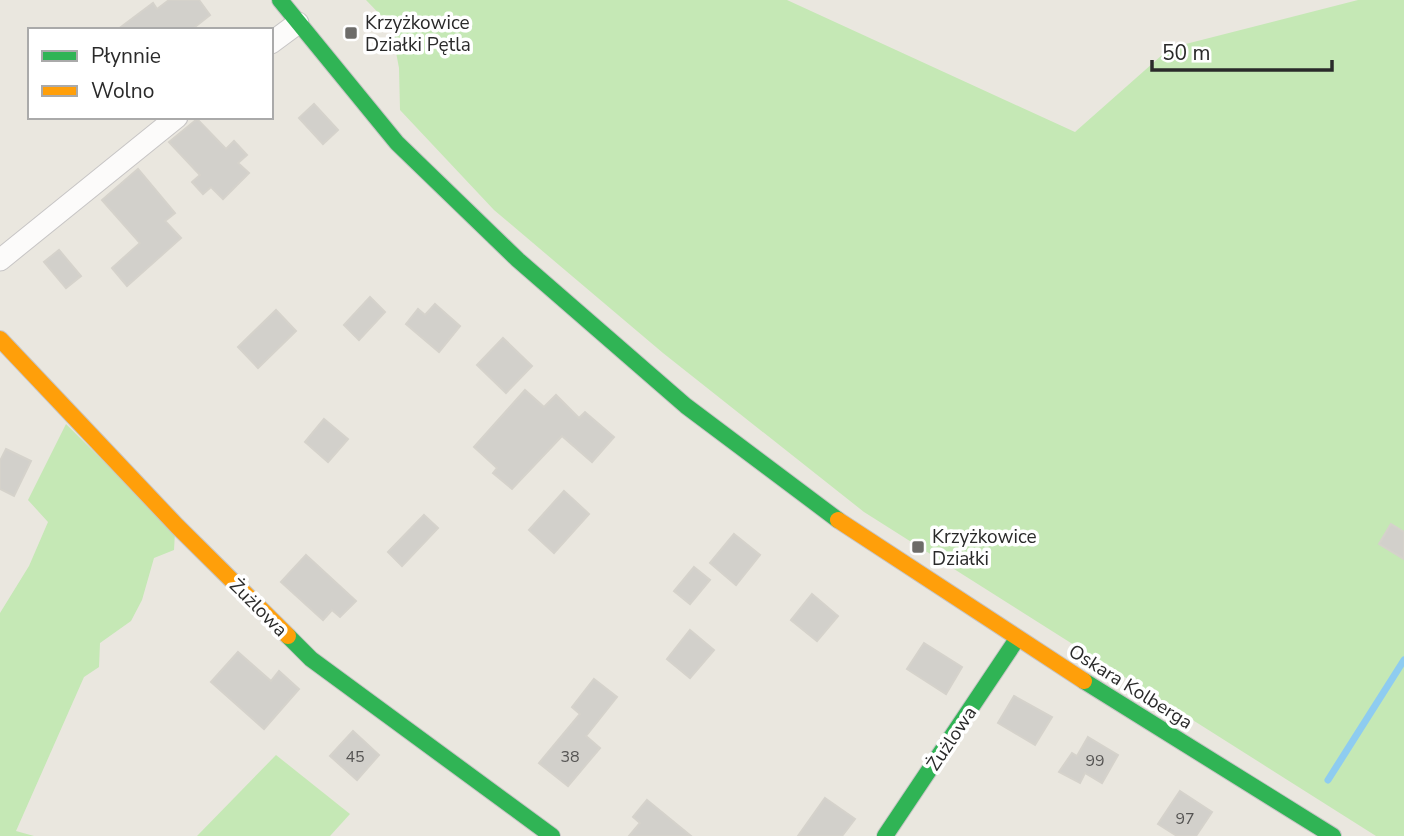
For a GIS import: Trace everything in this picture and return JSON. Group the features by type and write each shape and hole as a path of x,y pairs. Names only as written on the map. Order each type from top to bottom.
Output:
{"main road":[{"path":"280,0 298,23"},
{"name":"Oskara Kolberga","path":"298,23 397,144 518,260 687,406 831,515 909,568 1017,639 1333,836"},
{"name":"Żużlowa","path":"0,339 177,526 311,659 552,836"},
{"name":"Żużlowa","path":"885,836 1017,639"}],"street":[{"path":"273,42 298,23"},
{"path":"0,260 175,119"}],"green space":[{"path":"366,0 787,0 1075,132 1170,48 1358,0 1404,0 1404,836 1376,836 864,512 663,353 494,210 400,110 399,68 391,26"},
{"path":"66,424 175,532 174,550 154,558 142,600 131,621 100,643 99,667 84,677 16,831 34,836 0,836 0,613 29,566 48,522 28,500"},
{"path":"276,755 350,814 330,836 197,836"}],"building":[{"path":"169,0 199,0 210,15 194,28 120,28 153,3 157,9"},
{"path":"314,104 338,130 323,144 299,118"},
{"path":"197,119 226,149 234,141 247,155 238,163 249,173 223,199 211,187 203,194 192,182 200,175 169,142"},
{"path":"138,169 175,213 165,221 181,238 127,286 112,268 140,243 102,200"},
{"path":"59,250 81,276 66,288 44,262"},
{"path":"370,297 385,312 359,340 344,325"},
{"path":"435,304 460,326 439,352 406,324 418,309 425,315"},
{"path":"276,310 296,331 258,368 238,347"},
{"path":"503,338 532,366 506,393 477,365"},
{"path":"525,390 544,407 556,395 579,418 585,412 614,437 592,462 562,436 512,489 493,473 497,468 474,447"},
{"path":"324,419 348,439 328,462 305,442"},
{"path":"6,449 31,461 14,496 0,489 0,461"},
{"path":"564,491 589,514 554,553 529,530"},
{"path":"424,515 438,528 402,566 388,552"},
{"path":"1391,524 1404,532 1404,559 1379,544"},
{"path":"734,534 760,555 736,585 710,563"},
{"path":"306,555 356,601 340,617 332,610 323,620 281,582"},
{"path":"694,567 710,580 690,604 674,591"},
{"path":"812,594 838,616 817,641 791,620"},
{"path":"690,630 714,650 690,678 667,659"},
{"path":"924,643 962,667 946,694 907,669"},
{"path":"238,652 271,681 279,671 299,689 264,729 211,682"},
{"path":"594,679 617,697 586,736 600,748 568,786 539,763 580,714 572,707"},
{"path":"1014,696 1052,717 1035,745 998,723"},
{"path":"353,731 379,755 357,780 330,756"},
{"path":"1088,737 1118,755 1102,783 1085,773 1080,783 1059,772 1072,753 1077,756"},
{"path":"1180,791 1212,812 1196,836 1177,836 1158,824"},
{"path":"825,798 855,819 842,836 798,836"},
{"path":"647,800 691,836 629,836 640,823 633,817"}],"waterway":[{"path":"1328,780 1404,660"}],"traffic: fast":[{"path":"280,0 397,143 518,260 686,406 838,520"},
{"path":"288,636 311,659 552,836"},
{"path":"885,836 1017,639"},
{"path":"1084,681 1333,836"}],"traffic: slow":[{"path":"0,339 177,526 288,636"},
{"path":"838,520 1084,681"}],"place":[{"name":"Krzyżkowice Działki Pętla","path":"351,33"},
{"name":"Krzyżkowice Działki","path":"918,547"}]}
